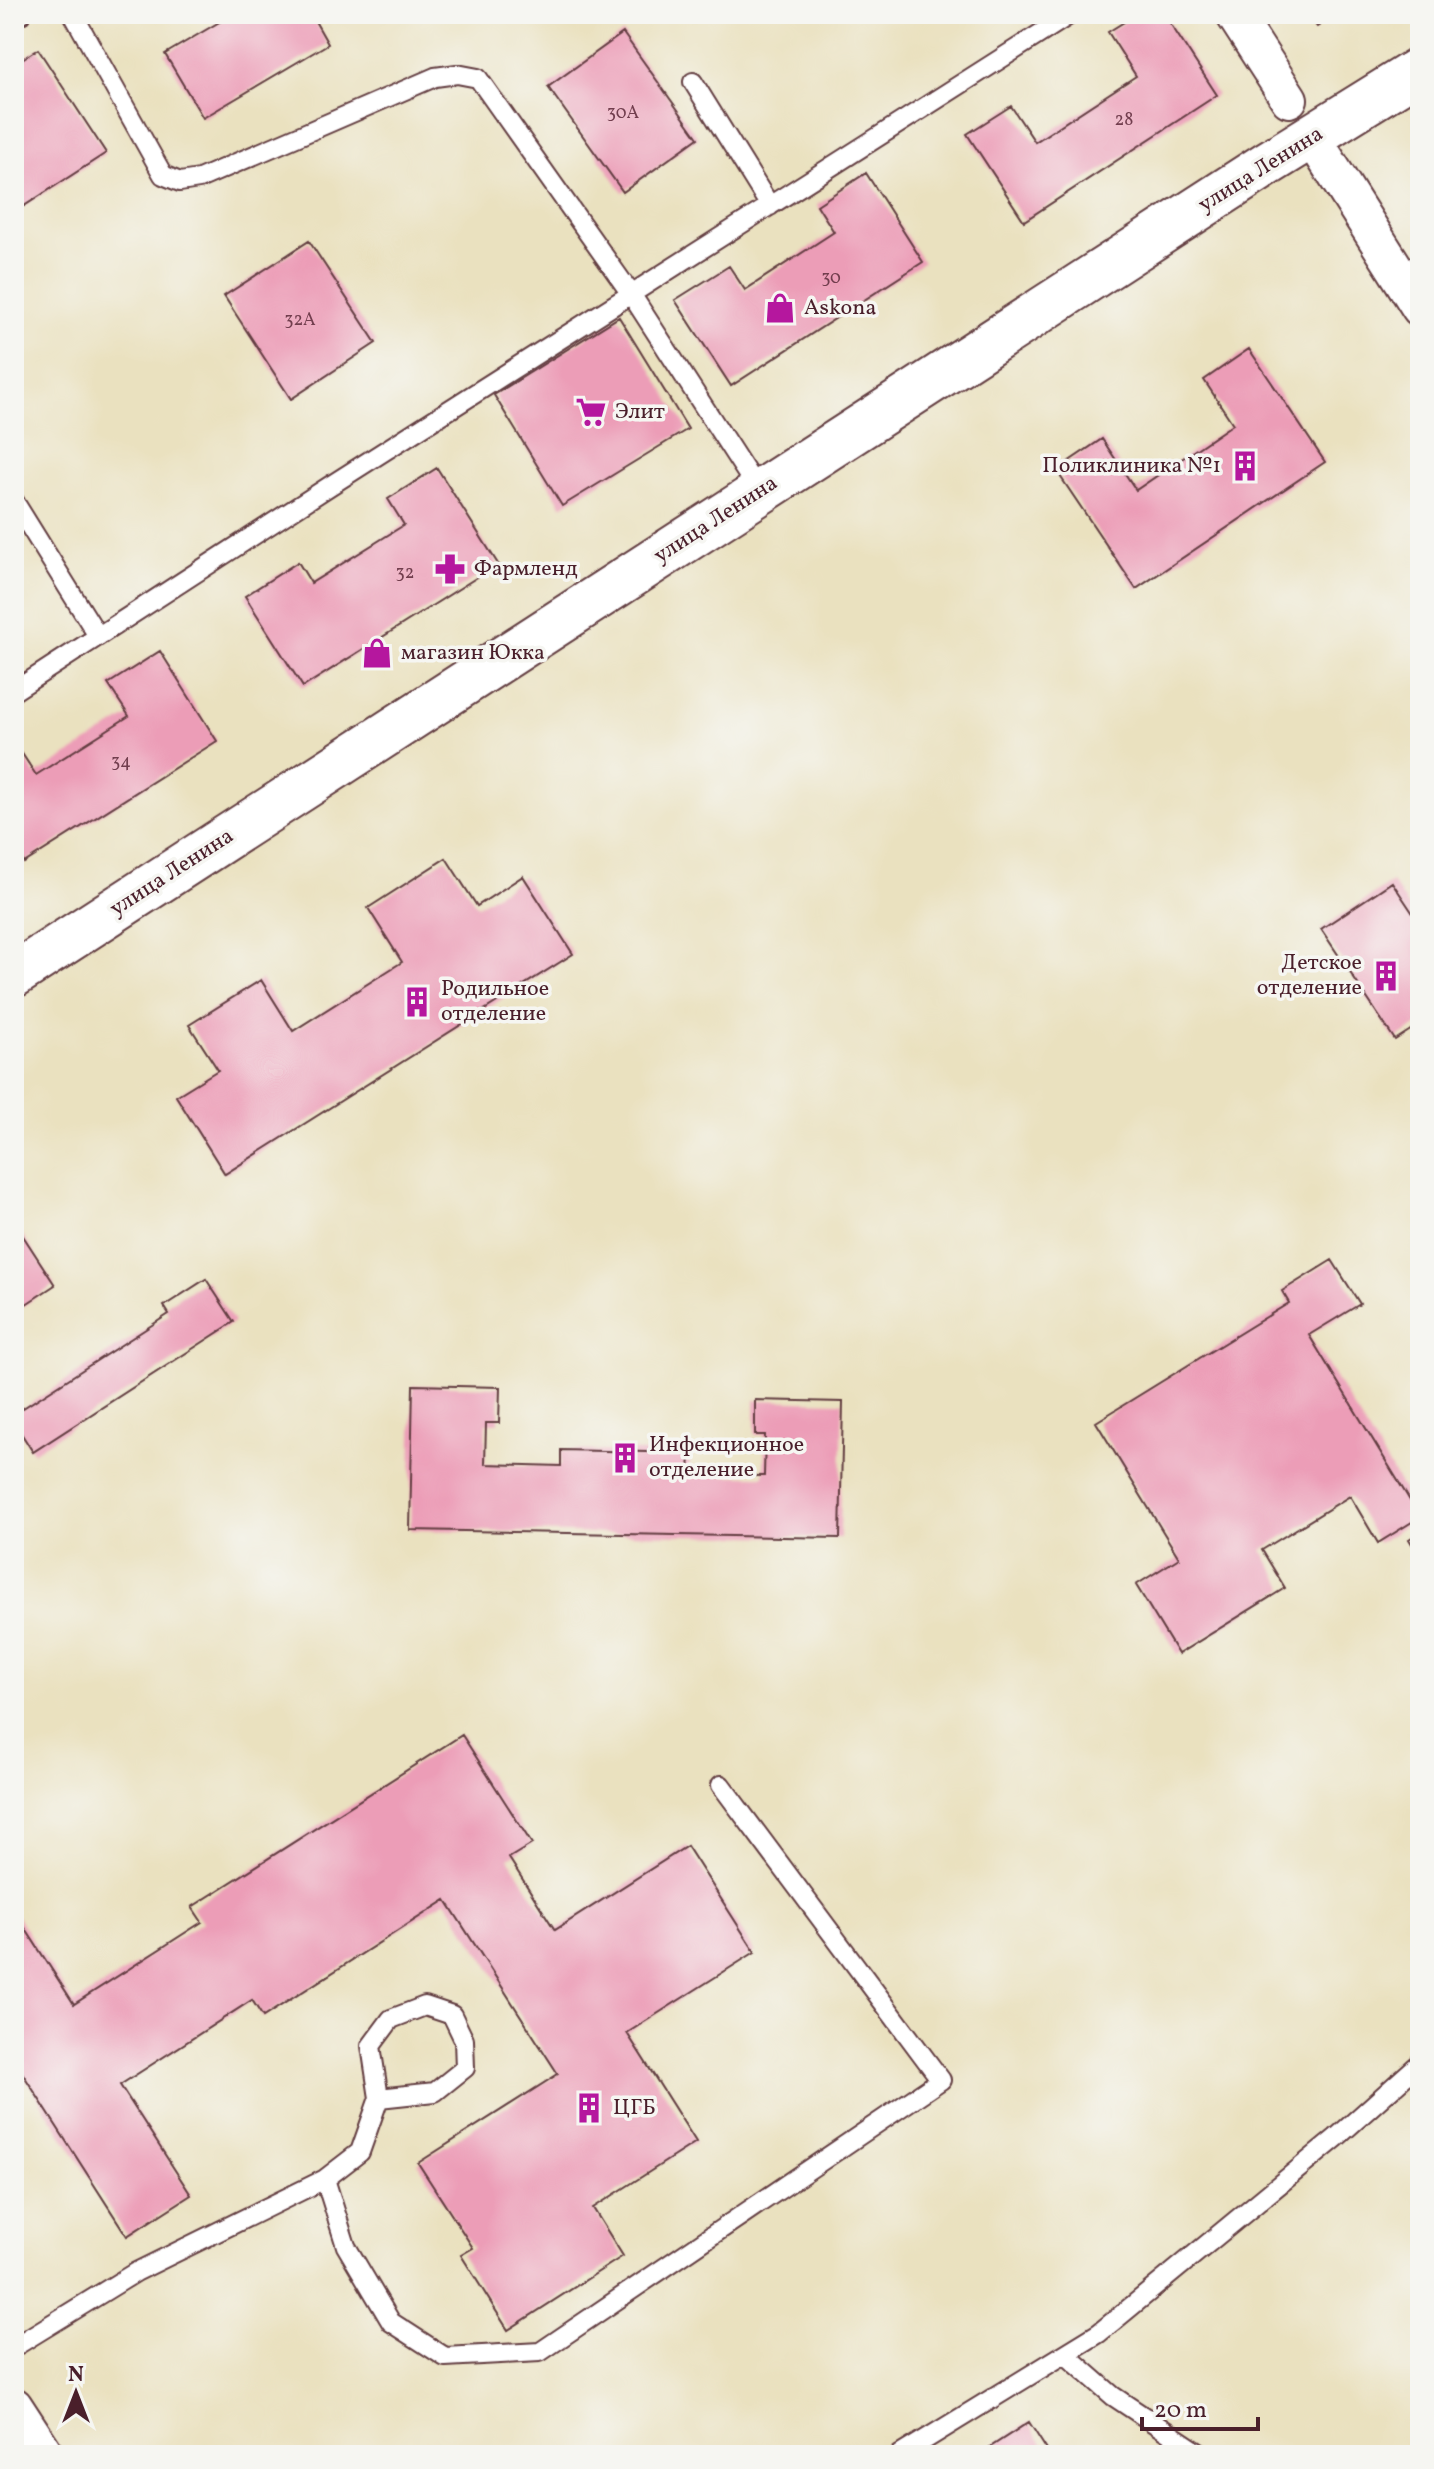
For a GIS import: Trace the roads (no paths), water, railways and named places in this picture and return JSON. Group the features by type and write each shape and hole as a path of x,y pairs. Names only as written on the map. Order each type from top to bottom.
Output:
{"main road":[{"name":"улица Ленина","path":"17,967 1420,69"}],"street":[{"path":"1234,14 1289,99"},
{"path":"1312,137 1420,308"},
{"path":"14,2406 46,2455"}],"lane":[{"path":"14,18 21,14"},
{"path":"73,14 163,175 180,182 199,179 435,77 457,74 478,78 631,294 759,492"},
{"path":"14,691 1071,14"},
{"path":"693,82 770,206"},
{"path":"14,501 98,636"},
{"path":"325,2179 346,2246 391,2322 445,2357 540,2352 941,2080 721,1785"},
{"path":"14,2347 136,2272 325,2179 360,2152 379,2098 371,2046 391,2019 425,2006 452,2015 464,2040 465,2068 435,2092 379,2098"},
{"path":"900,2455 1099,2333 1336,2138 1420,2063"},
{"path":"1065,2354 1113,2396 1202,2455"}],"place":[{"name":"Askona","path":"780,308"},
{"name":"Элит","path":"591,412"},
{"name":"Поликлиника №1","path":"1245,466"},
{"name":"Фармленд","path":"450,569"},
{"name":"магазин Юкка","path":"377,653"},
{"name":"Детское отделение","path":"1386,976"},
{"name":"Родильное отделение","path":"417,1002"},
{"name":"Инфекционное отделение","path":"625,1458"},
{"name":"ЦГБ","path":"589,2108"}]}
